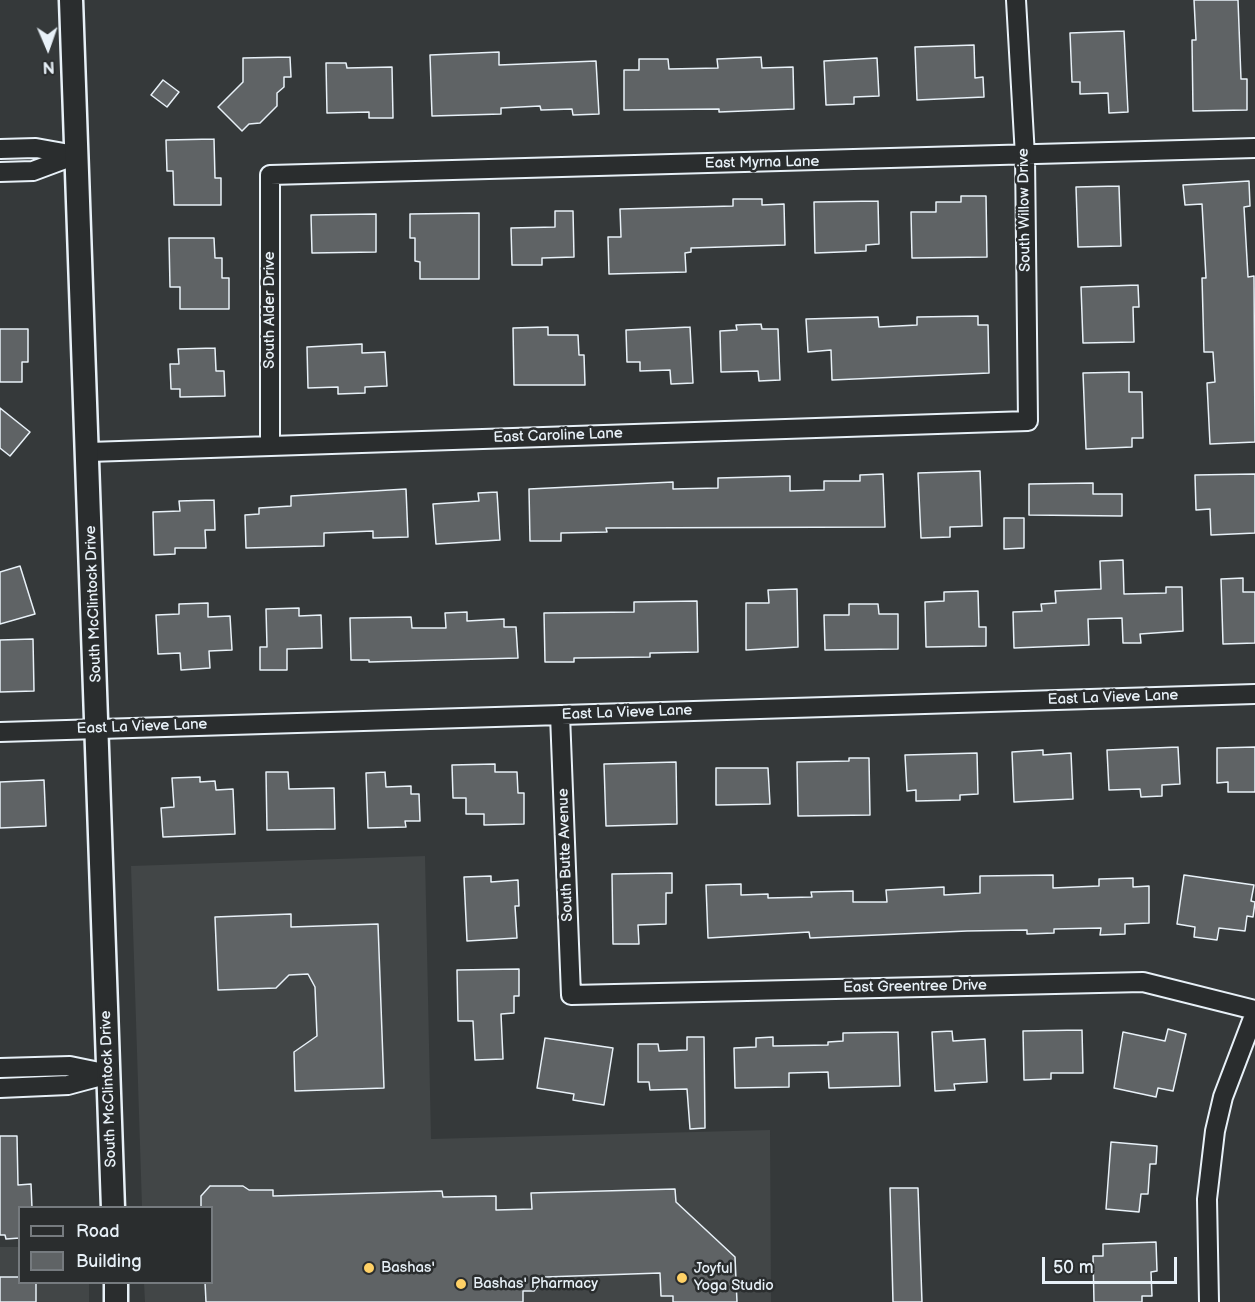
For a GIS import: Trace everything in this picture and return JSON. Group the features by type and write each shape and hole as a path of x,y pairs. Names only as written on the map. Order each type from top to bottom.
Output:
{"main road":[{"name":"South McClintock Drive","path":"71,0 89,452 113,1206"},
{"path":"116,1284 116,1302"}],"street":[{"name":"South Willow Drive","path":"1016,0 1025,156 1028,421"},
{"path":"0,149 36,148 76,155"},
{"name":"East Myrna Lane","path":"270,176 1255,148"},
{"path":"0,172 33,171 76,155"},
{"name":"South Alder Drive","path":"270,176 270,445"},
{"name":"East Caroline Lane","path":"89,452 1028,421"},
{"name":"East La Vieve Lane","path":"0,732 1255,694"},
{"name":"South Butte Avenue","path":"560,715 571,995"},
{"name":"East Greentree Drive","path":"571,995 1143,982 1255,1011"},
{"path":"1209,1302 1207,1199 1215,1131 1223,1097 1255,1011"},
{"path":"0,1068 70,1066 109,1074"},
{"path":"0,1088 68,1085 109,1074"}],"shaded area":[{"path":"425,856 431,1139 770,1130 771,1302 145,1302 144,1284 213,1284 213,1206 142,1206 131,866"},
{"path":"0,1247 18,1247 18,1284 89,1284 89,1302 0,1302"}],"building":[{"path":"1194,0 1238,0 1241,79 1247,79 1247,110 1193,111 1192,40 1196,40"},
{"path":"1124,31 1128,112 1109,113 1108,93 1080,94 1080,82 1072,82 1070,33"},
{"path":"974,45 975,78 983,77 984,97 917,100 915,47"},
{"path":"499,52 499,65 596,61 599,114 573,115 572,109 541,110 540,106 501,108 501,114 432,116 430,55"},
{"path":"290,57 291,77 284,77 284,87 277,93 277,106 260,123 249,124 242,131 218,107 243,82 243,58"},
{"path":"761,57 762,68 793,67 794,109 719,112 719,109 624,110 624,70 639,70 639,59 668,59 669,69 718,68 717,59"},
{"path":"877,58 879,96 854,97 854,104 826,105 824,61"},
{"path":"326,63 346,63 347,68 392,67 393,118 369,118 369,112 327,113"},
{"path":"163,80 179,92 167,107 151,95"},
{"path":"214,139 215,178 221,178 221,205 174,205 173,171 167,171 166,140"},
{"path":"1249,181 1250,206 1244,207 1248,277 1254,276 1255,442 1210,444 1207,383 1215,382 1213,352 1204,352 1202,278 1206,278 1202,204 1185,205 1183,185"},
{"path":"1119,186 1121,246 1078,247 1076,187"},
{"path":"961,196 986,196 987,257 912,258 911,212 936,212 936,202 961,202"},
{"path":"733,199 762,199 762,205 784,204 785,245 691,248 691,252 685,253 686,272 609,274 608,237 621,237 620,209 733,206"},
{"path":"878,201 879,244 866,245 866,251 815,253 814,202"},
{"path":"555,211 573,211 574,257 542,258 542,265 512,265 511,228 555,227"},
{"path":"479,213 479,279 420,279 420,262 415,261 415,238 410,238 410,214"},
{"path":"376,214 376,252 312,253 311,215"},
{"path":"169,238 214,238 215,258 222,258 222,278 229,278 229,309 180,309 180,287 170,287"},
{"path":"1138,285 1139,307 1133,307 1134,342 1083,343 1081,287"},
{"path":"978,316 978,325 988,325 989,373 832,380 831,350 808,352 806,319 878,317 879,327 917,325 917,317"},
{"path":"761,324 762,329 778,329 780,380 759,381 758,371 721,372 720,331 737,330 736,325"},
{"path":"548,327 548,335 578,335 579,355 584,355 585,385 514,385 513,328"},
{"path":"690,327 693,383 671,384 670,370 640,371 640,362 627,362 626,330"},
{"path":"0,329 28,329 28,362 22,362 22,382 0,382"},
{"path":"362,344 362,353 385,352 387,386 365,387 365,393 338,394 338,387 308,388 307,347"},
{"path":"215,348 216,371 224,371 225,396 180,397 180,389 171,389 170,364 179,364 178,349"},
{"path":"1129,372 1129,392 1142,392 1143,438 1132,438 1132,447 1086,449 1083,373"},
{"path":"0,408 30,432 10,456 0,448"},
{"path":"980,471 982,526 950,527 950,537 921,538 918,473"},
{"path":"883,474 885,527 606,528 607,532 561,533 561,541 530,541 529,489 673,482 673,489 718,488 718,478 790,476 790,491 824,490 824,481 860,481 860,475"},
{"path":"1255,474 1255,533 1211,535 1210,509 1196,510 1195,475"},
{"path":"1093,483 1093,494 1122,494 1122,516 1029,515 1029,484"},
{"path":"406,489 408,537 373,538 373,531 324,533 324,546 246,548 245,515 259,514 259,508 291,506 291,496"},
{"path":"497,492 500,540 436,544 433,504 479,501 478,493"},
{"path":"214,500 215,530 205,530 206,548 175,548 175,554 154,555 153,512 180,511 179,501"},
{"path":"1004,518 1024,518 1024,548 1004,549"},
{"path":"1123,560 1124,594 1166,593 1166,587 1182,587 1183,631 1140,634 1141,643 1123,643 1122,618 1088,619 1089,645 1014,648 1013,612 1042,611 1041,604 1056,603 1055,591 1101,589 1100,561"},
{"path":"20,566 35,614 0,624 0,572"},
{"path":"1243,578 1243,592 1255,592 1255,643 1223,644 1221,579"},
{"path":"797,589 798,647 746,650 746,603 769,603 768,590"},
{"path":"978,591 979,627 986,627 986,646 926,647 925,602 944,601 944,592"},
{"path":"697,601 698,652 650,653 650,657 574,658 574,662 545,662 544,613 634,612 634,602"},
{"path":"208,603 208,617 230,616 232,650 209,651 210,668 181,670 180,653 158,654 156,615 179,614 179,604"},
{"path":"849,604 878,604 879,614 898,614 898,649 825,650 824,615 849,615"},
{"path":"299,608 299,616 321,615 322,648 287,649 287,670 260,670 260,647 267,647 266,609"},
{"path":"467,612 467,621 504,619 504,627 516,627 518,658 369,662 369,660 351,660 350,618 411,617 412,628 446,628 445,613"},
{"path":"33,639 34,691 0,692 0,640"},
{"path":"1178,747 1180,784 1162,785 1162,796 1141,797 1140,789 1109,790 1107,750"},
{"path":"1255,747 1255,792 1228,792 1228,782 1217,783 1217,748"},
{"path":"1043,750 1043,755 1071,753 1073,799 1014,802 1012,752"},
{"path":"977,753 978,794 960,795 960,800 916,801 916,790 907,791 905,755"},
{"path":"849,758 869,758 870,815 798,816 797,762 849,761"},
{"path":"676,762 677,824 606,826 604,764"},
{"path":"495,764 495,772 517,772 518,793 524,793 524,824 484,825 484,814 466,814 466,798 453,798 452,765"},
{"path":"716,768 768,768 770,804 716,805"},
{"path":"266,772 288,772 289,789 334,788 335,829 267,830"},
{"path":"385,772 386,787 411,786 411,794 419,794 420,821 405,821 406,827 368,828 366,773"},
{"path":"200,777 200,782 215,781 216,790 233,789 235,834 163,837 161,808 174,807 172,778"},
{"path":"44,780 46,826 0,828 0,782"},
{"path":"672,873 672,893 666,893 666,924 638,925 639,944 613,944 612,874"},
{"path":"1053,875 1053,888 1099,886 1099,879 1133,878 1133,887 1149,886 1149,923 1125,924 1125,934 1100,935 1101,928 1054,929 1054,933 1027,934 1027,930 967,931 810,938 809,932 708,938 706,885 741,884 741,895 768,894 768,898 812,897 811,892 853,891 853,902 887,902 886,890 944,887 944,895 980,893 980,876"},
{"path":"1184,875 1254,885 1251,901 1255,902 1253,917 1247,916 1245,931 1219,928 1217,940 1194,937 1195,927 1177,924"},
{"path":"491,876 491,882 518,880 519,906 515,906 517,938 467,941 464,877"},
{"path":"291,914 291,927 378,924 384,1088 295,1091 294,1052 317,1036 315,987 308,974 289,975 276,988 218,990 215,917"},
{"path":"519,969 519,996 514,996 514,1013 501,1014 503,1059 475,1060 473,1021 458,1021 457,970"},
{"path":"1168,1029 1186,1034 1173,1091 1158,1088 1156,1097 1114,1088 1123,1032 1165,1041"},
{"path":"1082,1030 1083,1073 1051,1073 1051,1079 1024,1080 1023,1031"},
{"path":"952,1031 953,1041 985,1039 987,1082 954,1084 955,1090 935,1091 932,1032"},
{"path":"898,1032 900,1086 829,1088 828,1072 789,1073 789,1087 735,1088 734,1048 756,1047 756,1038 773,1037 773,1046 828,1045 828,1042 843,1041 843,1033"},
{"path":"687,1037 704,1037 705,1128 690,1129 687,1089 650,1090 649,1082 638,1082 638,1044 658,1044 659,1051 687,1050"},
{"path":"545,1038 613,1048 604,1105 573,1100 574,1094 537,1088"},
{"path":"0,1136 17,1136 18,1185 31,1184 32,1206 18,1206 18,1238 6,1239 5,1235 0,1235"},
{"path":"1111,1142 1157,1146 1156,1164 1150,1164 1148,1194 1141,1194 1139,1212 1106,1209"},
{"path":"210,1186 243,1186 249,1190 273,1190 273,1196 442,1191 443,1197 496,1196 496,1210 532,1209 531,1193 675,1189 676,1202 735,1257 737,1302 673,1302 673,1296 661,1296 660,1273 545,1277 534,1291 523,1291 523,1302 206,1302 205,1284 213,1284 213,1206 201,1206 201,1196"},
{"path":"890,1188 918,1188 922,1302 893,1302"},
{"path":"1156,1242 1157,1271 1151,1272 1152,1296 1142,1296 1142,1302 1094,1302 1093,1256 1103,1256 1103,1244"},
{"path":"0,1277 18,1277 18,1284 36,1284 36,1302 0,1302"}],"place":[{"name":"Bashas'","path":"369,1268"},
{"name":"Joyful Yoga Studio","path":"682,1278"},
{"name":"Bashas' Pharmacy","path":"461,1284"}]}
